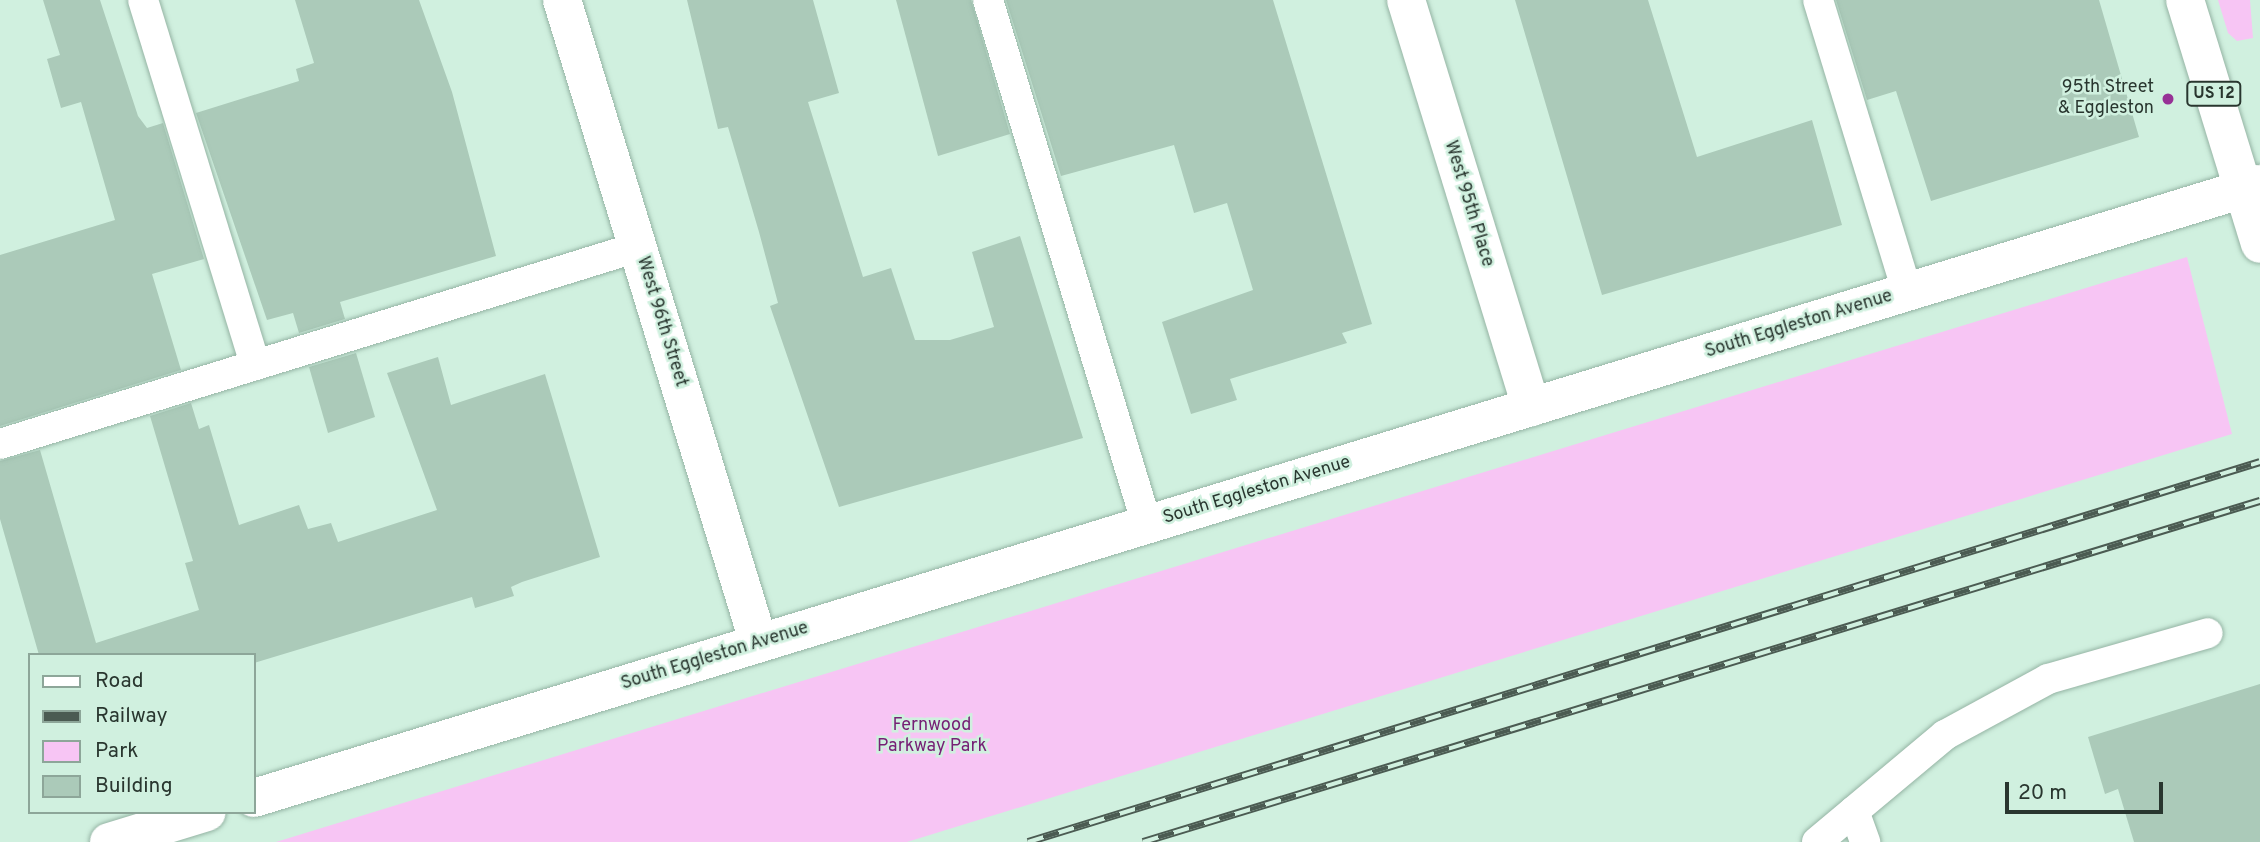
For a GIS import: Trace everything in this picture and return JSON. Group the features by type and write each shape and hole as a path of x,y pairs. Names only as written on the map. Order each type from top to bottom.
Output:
{"street":[{"name":"West 96th Street","path":"562,0 759,643"},
{"name":"West 95th Place","path":"1406,0 1531,407"},
{"name":"US 12","path":"2185,0 2252,186 2260,243"},
{"name":"South Eggleston Avenue","path":"256,797 2252,186"},
{"path":"109,842 200,814"}],"lane":[{"path":"143,0 255,365"},
{"path":"988,0 1147,524"},
{"path":"1818,0 1907,292"},
{"path":"0,444 638,247"},
{"path":"1817,842 1945,735 2048,679 2208,633"},
{"path":"1854,811 1865,842"}],"green space":[{"path":"2218,0 2250,0 2253,38 2237,41 2228,33"},
{"name":"Fernwood Parkway Park","path":"2187,257 2232,434 907,842 276,842"}],"building":[{"path":"43,0 100,0 138,116 147,128 163,123 204,259 152,274 181,370 0,426 0,255 115,220 81,102 61,108 47,59 60,55"},
{"path":"295,0 419,0 452,92 496,256 340,302 345,319 299,333 293,313 267,320 196,113 299,81 296,69 314,63"},
{"path":"687,0 813,0 839,93 808,102 863,277 891,268 915,340 950,340 994,327 972,252 1020,236 1083,438 839,507 770,306 778,303 759,232 728,127 718,129"},
{"path":"896,0 971,0 1010,134 938,156"},
{"path":"1006,0 1273,0 1372,324 1342,333 1347,343 1230,379 1237,400 1191,414 1162,322 1253,290 1227,203 1194,213 1174,145 1061,176"},
{"path":"1515,0 1648,0 1697,157 1812,120 1842,225 1602,295"},
{"path":"1836,0 2099,0 2139,137 1931,201 1896,91 1867,100"},
{"path":"356,353 375,417 328,433 309,367"},
{"path":"438,357 451,405 545,374 600,557 522,582 511,587 514,596 475,608 472,597 256,662 256,653 38,653 0,519 0,461 40,450 96,643 199,610 185,563 193,561 150,416 191,403 199,429 209,425 239,525 299,505 308,529 331,523 338,542 437,510 387,373"},
{"path":"2260,684 2260,842 2134,842 2118,789 2105,794 2088,737"}],"railway":[{"path":"1028,842 2260,462"},
{"path":"1143,842 2260,501"}],"place":[{"name":"95th Street & Eggleston","path":"2168,99"}]}
